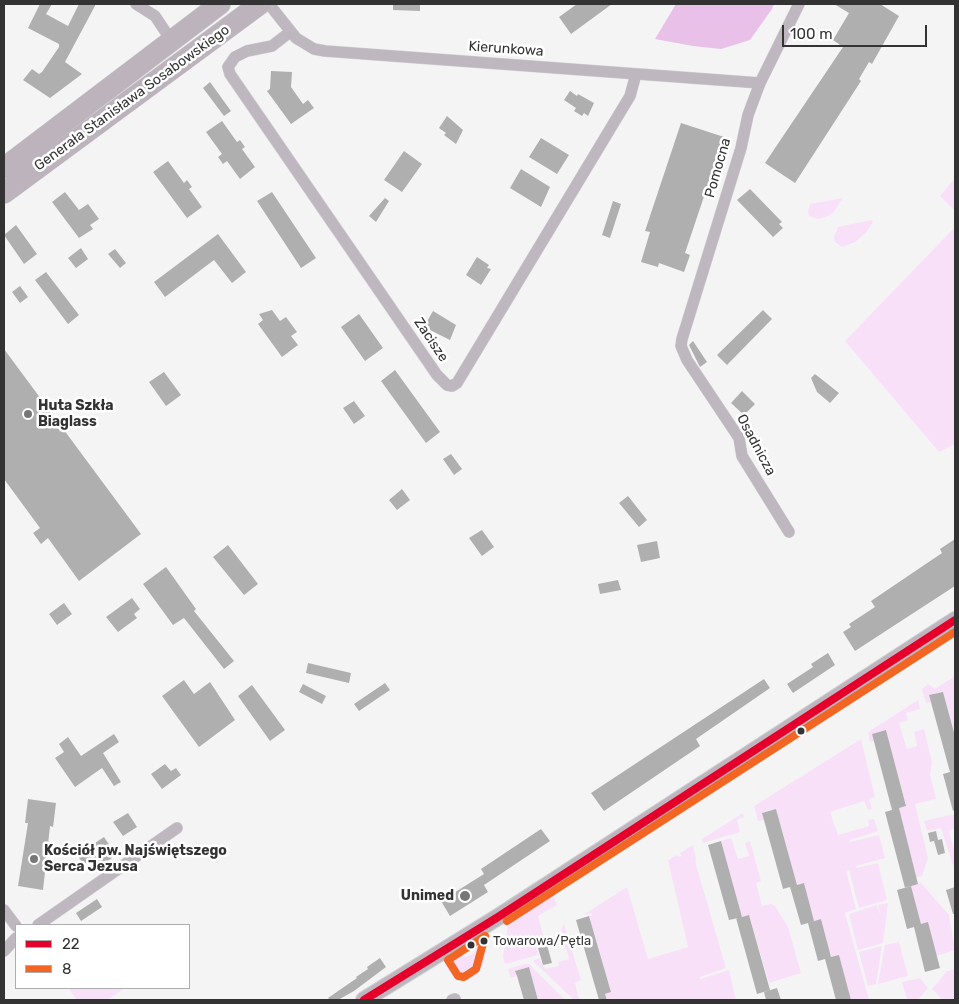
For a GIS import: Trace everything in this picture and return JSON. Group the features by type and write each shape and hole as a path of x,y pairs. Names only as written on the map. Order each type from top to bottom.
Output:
{"highway":[{"name":"Generała Stanisława Sosabowskiego","path":"4,168 220,4"},
{"name":"Generała Stanisława Sosabowskiego","path":"4,192 260,4"}],"main road":[{"path":"367,1000 955,620"}],"street":[{"path":"136,4 155,16 171,40"},
{"name":"Kierunkowa","path":"269,4 290,32 304,45 325,51 760,83"},
{"name":"Pomocna","path":"682,346 683,333 740,148 748,115 760,83 799,4"},
{"name":"Zacisze","path":"290,32 272,46 247,51 235,57 228,67 230,74 437,375 448,385 452,386 457,383 625,104 632,90 636,74"},
{"name":"Osadnicza","path":"682,346 691,367 739,438 739,448 746,462 789,532"},
{"path":"39,924 177,828"},
{"path":"4,910 15,925"},
{"path":"4,951 15,939"}],"shaded area":[{"path":"676,4 774,4 750,40 721,49 655,39"},
{"path":"955,178 955,211 940,196"},
{"path":"843,198 833,213 828,216 818,219 809,216 810,204"},
{"path":"871,220 873,222 866,233 855,242 842,247 835,242 834,237 838,227"},
{"path":"955,227 955,444 939,452 845,341"},
{"path":"955,676 955,736 943,692 929,695 931,702 926,703 922,689 928,684 935,689"},
{"path":"918,700 920,709 906,713 908,720 899,723 907,749 917,746 914,732 924,729 932,763 930,774 936,799 915,804 928,858 922,876 916,877 898,808 906,805 886,730 872,734 874,741 870,742 868,732"},
{"path":"861,739 875,797 869,799 872,809 868,810 864,801 830,812 838,835 869,826 868,820 874,819 878,831 850,840 850,842 879,835 885,858 856,866 857,868 878,863 887,900 859,908 849,870 846,871 856,909 845,913 869,1000 851,1000 839,955 831,957 821,919 814,921 804,884 797,885 776,809 763,813 764,820 758,821 754,806"},
{"path":"743,813 744,817 737,820 740,832 703,843 702,839"},
{"path":"955,814 955,828 949,831 955,853 954,869 941,828 927,831 924,821"},
{"path":"731,838 738,859 749,856 745,843 750,841 761,881 756,883 762,906 771,904 775,906 788,927 801,973 769,983 749,915 742,917 721,841"},
{"path":"693,845 695,861 726,968 700,977 700,979 729,970 736,1000 607,1000 605,994 611,991 589,916 592,915 591,913 583,915 627,887 648,959 688,947 668,860 677,855 679,857 682,856 680,853"},
{"path":"921,883 949,915 955,950 936,956 921,924 911,886"},
{"path":"553,895 557,905 538,916 544,938 535,942 538,955 505,964 503,957 508,925"},
{"path":"888,903 883,943 858,950 849,914 877,905 881,918 878,905"},
{"path":"564,924 581,980 575,983 579,1000 574,1000 533,961 539,958 545,969 559,966 558,962 569,959 561,929"},
{"path":"488,940 483,964 476,976 462,980 450,973 445,964 462,956 467,957 474,953 476,947"},
{"path":"899,942 908,976 878,984 885,945"},
{"path":"882,946 876,984 868,986 859,952"},
{"path":"528,963 565,1000 538,1000 529,967 516,971 517,976 511,978 508,969"},
{"path":"955,969 955,1000 943,1000 932,989 947,971"},
{"path":"920,978 928,988 918,1000 907,1000 902,982"},
{"path":"69,989 124,989 107,1000 77,1000"}],"building":[{"path":"40,4 52,4 46,14 68,26 79,4 96,4 65,62 82,74 50,98 23,80 32,69 39,74 42,72 59,47 59,44 28,28"},
{"path":"393,4 420,4 420,11 393,10"},
{"path":"577,4 612,4 571,34 559,17"},
{"path":"834,4 880,4 899,16 872,64 869,62 859,79 861,81 795,183 765,163 843,47 833,40 849,13"},
{"path":"271,71 292,72 291,87 303,104 308,100 314,108 291,124 267,91 270,89"},
{"path":"210,82 231,111 224,116 203,88"},
{"path":"570,91 594,103 588,116 584,113 582,116 574,111 576,108 564,100"},
{"path":"447,116 463,130 456,144 444,135 446,133 439,128"},
{"path":"222,121 237,142 240,140 245,147 242,149 255,167 240,179 227,161 223,164 218,157 222,154 206,132"},
{"path":"681,123 724,137 685,253 690,255 684,272 659,263 658,267 641,262 650,232 645,231"},
{"path":"541,138 569,155 557,174 529,157"},
{"path":"404,151 422,164 402,192 384,180"},
{"path":"168,161 184,183 187,180 192,187 189,189 202,207 187,218 153,172"},
{"path":"521,169 550,187 541,207 510,188"},
{"path":"750,189 782,222 779,224 783,228 773,237 737,200"},
{"path":"65,192 79,210 88,204 99,219 90,225 93,229 79,238 52,202"},
{"path":"272,192 316,258 301,268 257,201"},
{"path":"385,198 389,201 376,222 369,216"},
{"path":"613,201 621,204 610,238 602,235"},
{"path":"16,225 37,254 24,264 4,235"},
{"path":"218,234 246,272 232,283 214,260 165,297 154,282"},
{"path":"81,248 88,259 76,268 68,258"},
{"path":"115,249 126,263 120,268 108,254"},
{"path":"477,257 489,265 487,268 491,269 481,285 466,275"},
{"path":"46,272 79,315 68,324 35,280"},
{"path":"20,286 28,297 20,303 12,292"},
{"path":"272,310 280,321 286,317 297,332 291,336 298,345 282,357 258,324 263,320 259,314"},
{"path":"763,310 772,319 727,365 717,355"},
{"path":"433,311 456,325 450,340 426,328 427,326 425,325"},
{"path":"359,314 383,348 365,361 341,327"},
{"path":"693,341 707,362 700,367 689,345"},
{"name":"Huta Szkła Biaglass","path":"4,349 141,534 79,581 48,538 41,544 33,533 40,528 4,479"},
{"path":"395,370 440,432 426,443 381,381"},
{"path":"164,372 181,395 166,406 149,382"},
{"path":"815,374 839,393 830,403 817,392 811,378"},
{"path":"742,391 755,404 744,415 731,403"},
{"path":"354,401 365,416 354,424 343,408"},
{"path":"451,454 462,469 454,475 443,459"},
{"path":"402,489 410,500 397,510 389,500"},
{"path":"628,496 647,520 639,527 619,503"},
{"path":"482,530 494,547 482,556 469,538"},
{"path":"955,539 955,586 855,651 843,632 851,627 849,624 875,607 871,601 942,553 940,549"},
{"path":"657,541 660,558 641,562 637,545"},
{"path":"228,545 258,584 244,595 213,557"},
{"path":"166,567 196,609 194,611 234,661 224,669 184,618 173,625 143,584"},
{"path":"618,580 621,590 600,594 598,584"},
{"path":"132,598 140,609 134,614 137,618 118,632 106,617"},
{"path":"64,603 72,614 57,625 49,614"},
{"path":"828,653 835,665 793,693 787,684 813,667 811,664"},
{"path":"308,663 351,673 349,683 306,673"},
{"path":"764,679 770,688 696,739 700,746 604,811 591,793"},
{"path":"184,680 194,694 210,682 235,720 199,747 162,696"},
{"path":"385,683 390,690 359,711 354,704"},
{"path":"303,684 326,696 322,704 299,692"},
{"path":"252,685 285,730 270,741 238,696"},
{"path":"943,692 955,736 955,810 953,811 943,774 950,772 929,695"},
{"path":"886,730 906,806 892,810 872,734"},
{"path":"114,734 119,742 103,753 121,782 114,786 102,768 75,787 55,758 64,752 59,744 68,737 81,756"},
{"path":"165,764 171,771 176,768 181,775 162,789 151,774"},
{"name":"Kościół pw. Najświętszego Serca Jezusa","path":"28,799 56,803 53,827 50,826 43,890 18,886 28,823 25,823"},
{"path":"899,808 918,884 905,888 885,812"},
{"path":"776,809 797,885 804,883 814,921 801,925 790,887 783,889 762,813"},
{"path":"128,813 137,827 123,836 113,822"},
{"path":"541,829 550,841 484,885 488,892 450,916 441,901 484,874 481,869"},
{"path":"936,831 938,840 942,839 945,853 938,855 934,841 937,840 930,842 928,833"},
{"path":"104,837 110,846 106,850 112,858 93,871 87,862 84,865 77,855"},
{"path":"721,841 742,917 749,915 770,990 757,994 736,918 729,920 708,845"},
{"path":"911,886 921,924 928,922 940,968 925,972 914,927 907,929 897,890"},
{"path":"955,887 955,914 953,914 946,890"},
{"path":"97,899 102,907 81,921 76,913"},
{"path":"589,916 611,992 605,994 607,1000 599,1000 576,920"},
{"path":"821,919 831,957 839,955 851,1000 836,1000 825,959 818,961 808,923"},
{"path":"547,945 552,963 543,965 538,948"},
{"path":"380,958 386,967 354,991 338,1000 330,1000 328,998 357,978 368,969 367,967"},
{"path":"529,967 538,1000 524,1000 515,971"},
{"path":"777,988 781,1000 766,1000 764,992"}],"transit line":[{"name":"22","path":"364,1000 498,917 955,620"},
{"name":"8","path":"507,921 955,632"},
{"name":"8","path":"485,936 476,969 464,977 458,976 448,960 485,936"}],"place":[{"name":"Huta Szkła Biaglass","path":"28,414"},
{"name":"Kościół pw. Najświętszego Serca Jezusa","path":"34,859"},
{"name":"Unimed","path":"465,896"},
{"name":"Towarowa/Pętla","path":"484,941"}]}
